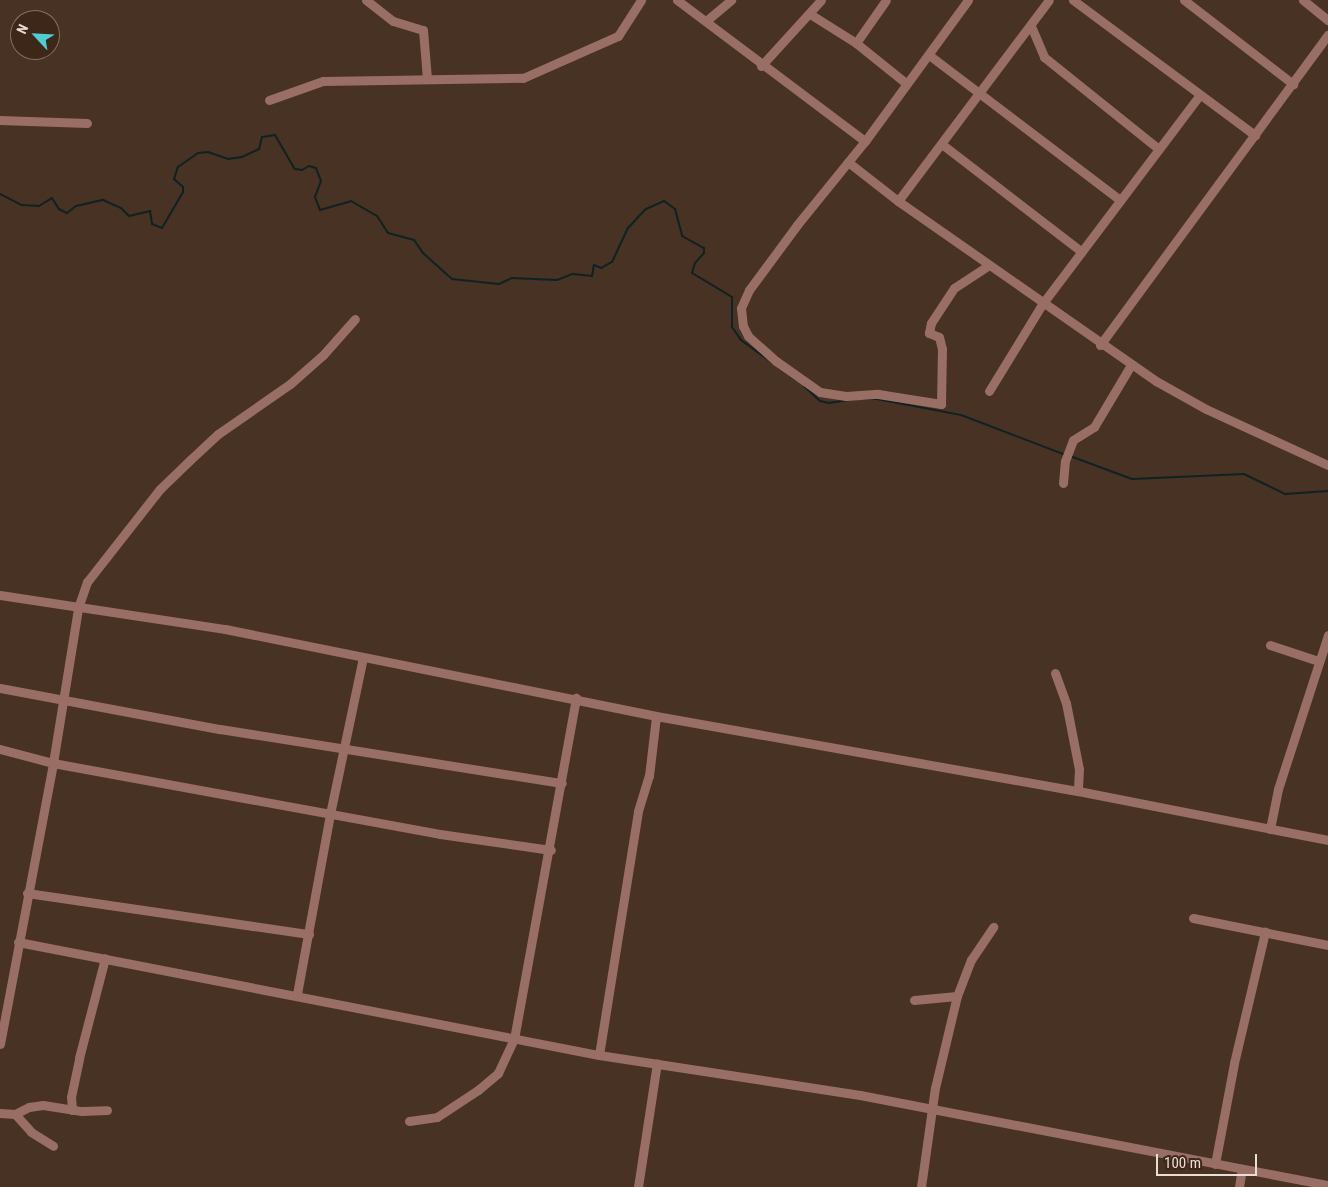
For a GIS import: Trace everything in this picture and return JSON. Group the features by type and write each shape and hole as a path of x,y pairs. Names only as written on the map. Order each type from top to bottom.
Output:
{"street":[{"path":"366,0 393,21 423,30 427,79"},
{"path":"269,100 320,82 523,78 614,39 621,33 641,0"},
{"path":"676,0 761,66 865,141"},
{"path":"706,22 731,0"},
{"path":"761,66 821,0"},
{"path":"856,42 886,0"},
{"path":"968,0 865,141 797,225 742,303 745,331 776,361 823,393 846,396 878,394 941,404 942,349 939,337 929,333 931,324 954,288 989,265"},
{"path":"898,201 944,145 1049,0"},
{"path":"1074,0 1200,96 1255,135"},
{"path":"1184,0 1293,84"},
{"path":"1302,0 1328,20"},
{"path":"810,14 856,42 907,84"},
{"path":"1031,26 1044,57 1159,149"},
{"path":"1100,345 1328,35"},
{"path":"928,55 1120,200"},
{"path":"989,391 1043,303 1200,96"},
{"path":"0,120 87,123"},
{"path":"944,145 1082,252"},
{"path":"848,162 898,201 1131,365 1206,409 1328,465"},
{"path":"0,1044 64,702 78,608 89,578 160,489 218,434 316,361 355,319"},
{"path":"1063,482 1065,461 1073,440 1094,427 1131,365"},
{"path":"0,595 229,629 363,658 576,698 656,716 1078,790 1328,840"},
{"path":"1270,829 1278,789 1328,635"},
{"path":"1270,645 1318,661"},
{"path":"297,994 330,814 363,658"},
{"path":"1055,673 1066,703 1079,769 1078,790"},
{"path":"0,688 64,702 343,749 562,783"},
{"path":"409,1121 437,1117 478,1090 498,1072 514,1039 551,850 576,698"},
{"path":"599,1055 638,811 649,776 656,716"},
{"path":"0,750 53,763 330,814 551,850"},
{"path":"27,893 309,934"},
{"path":"1193,918 1328,945"},
{"path":"921,1187 940,1060 957,996 971,960 993,927"},
{"path":"1215,1164 1234,1063 1265,932"},
{"path":"18,942 297,994 599,1055 933,1108 1328,1185"},
{"path":"72,1110 71,1097 79,1058 106,958"},
{"path":"914,1000 957,996"},
{"path":"638,1187 657,1063"},
{"path":"0,1113 15,1114 29,1107 43,1105 72,1110 107,1110"},
{"path":"15,1114 31,1132 53,1146"},
{"path":"1239,1187 1242,1169"}],"waterway":[{"path":"0,194 22,205 39,206 52,198 59,209 67,213 76,206 103,200 121,208 129,216 150,211 152,224 162,228 183,192 183,187 174,179 178,167 198,153 208,152 228,159 242,157 259,149 262,137 275,135 295,169 302,170 309,166 316,168 321,181 315,197 320,210 351,201 377,216 388,233 414,240 423,253 452,279 499,284 512,278 557,280 573,274 592,276 594,265 601,268 612,262 628,228 646,209 664,201 675,209 682,236 704,248 704,253 695,263 692,273 732,297 732,327 741,340 796,380"},
{"path":"804,386 820,401 829,403 847,400"},
{"path":"859,399 877,399 961,415 1063,454"},
{"path":"1070,456 1132,479 1244,474 1285,494 1328,491"}]}
